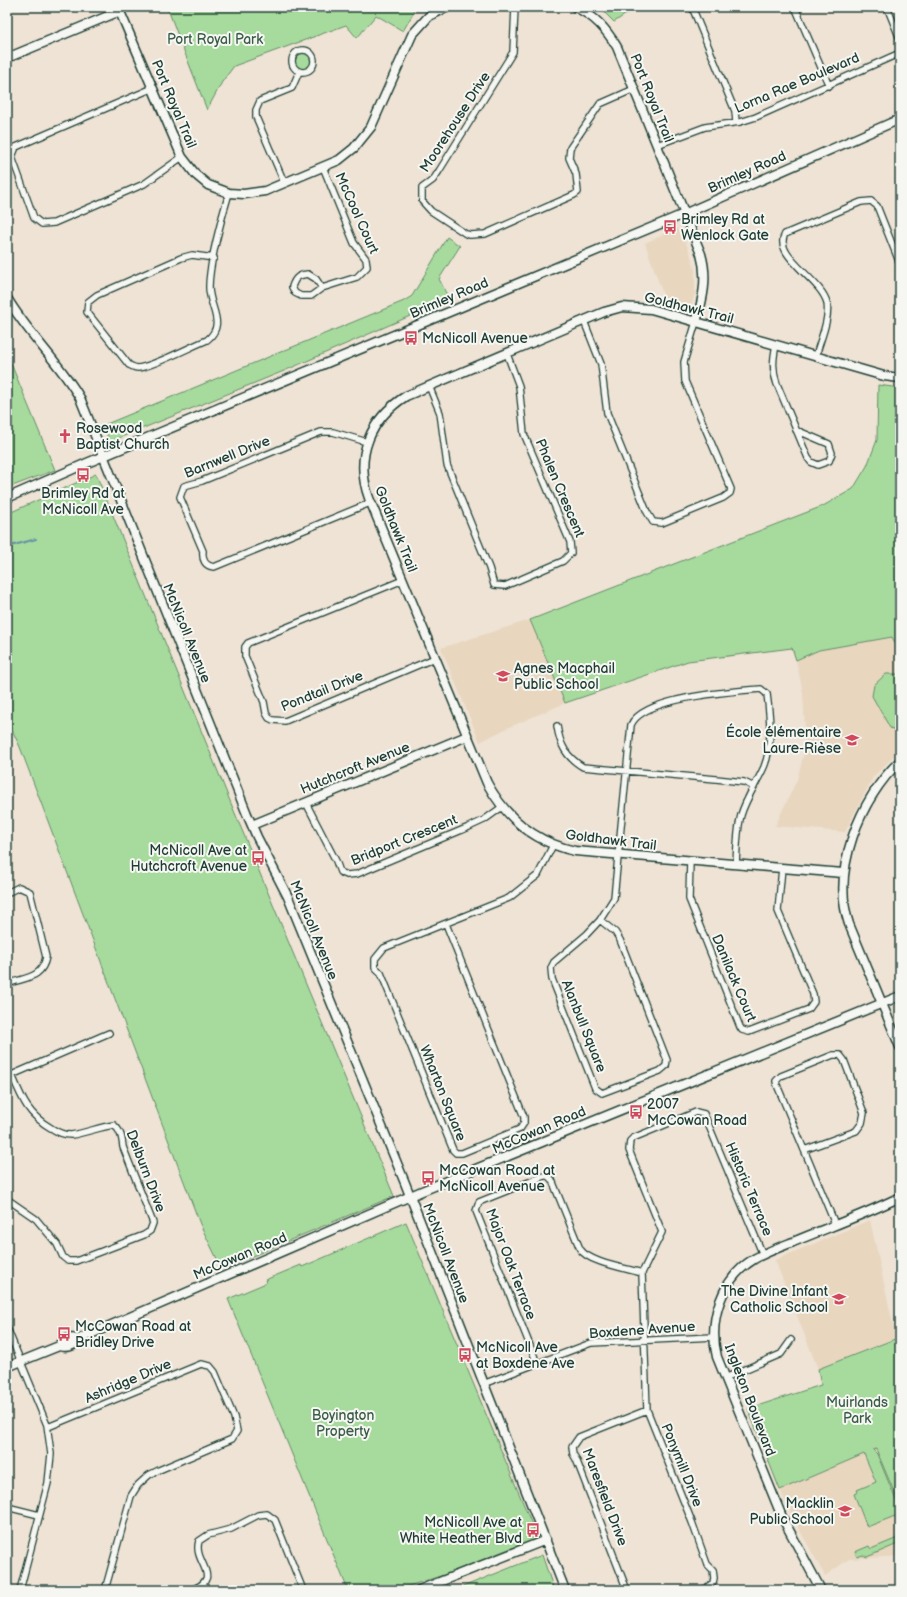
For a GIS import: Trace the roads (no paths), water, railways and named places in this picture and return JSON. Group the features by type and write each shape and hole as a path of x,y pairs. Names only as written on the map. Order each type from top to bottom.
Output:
{"street":[{"name":"Port Royal Trail","path":"119,9 182,158 196,175 208,185 229,194 244,194 265,191 323,167 339,160 354,148 371,127 412,35 429,16 448,7"},
{"name":"Moorehouse Drive","path":"515,7 513,52 433,180 422,188 422,201 432,211 466,234 485,234 574,195 578,192 578,182 569,158 570,148 600,104 634,89"},
{"name":"Port Royal Trail","path":"575,7 592,16 606,29 617,47 701,254 705,274 704,296 696,322"},
{"path":"692,7 735,111 736,122"},
{"path":"795,7 829,86"},
{"path":"887,7 900,39"},
{"path":"7,58 119,9"},
{"path":"301,50 306,50 313,55 313,68 308,72 299,72 292,66 291,59 294,53 301,50"},
{"name":"Lorna Rae Boulevard","path":"656,145 705,127 756,117 829,86 900,53"},
{"path":"284,182 256,117 256,110 260,101 292,88 299,72"},
{"path":"153,88 16,147 12,157 34,218 42,224 54,223 144,184 182,158"},
{"name":"Brimley Road","path":"7,498 103,456 684,214 900,119"},
{"name":"McCool Court","path":"322,288 316,279 308,274 301,274 295,278 292,287 295,293 301,296 311,296 322,288 357,277 367,267 366,259 354,243 323,167"},
{"path":"214,258 192,255 181,258 97,295 88,302 87,312 129,365 139,368 207,340 217,330 218,324 210,297 209,286 229,194"},
{"path":"816,356 827,316 827,302 819,287 785,252 782,244 785,234 861,202 872,201 877,206 900,264"},
{"name":"McNicoll Avenue","path":"7,298 17,315 74,388 80,398 252,825 288,897 410,1197 565,1590"},
{"name":"Goldhawk Trail","path":"843,873 580,852 553,845 531,833 514,820 502,807 487,783 370,503 363,473 367,442 379,420 390,408 406,396 612,310 631,307 650,309 884,376 900,378"},
{"path":"584,321 601,364 607,412 647,512 653,522 656,523 723,498 727,496 731,489 685,382 684,362 696,322"},
{"path":"776,345 773,356 773,372 796,430 810,461 818,465 829,461 832,453 829,444 796,430"},
{"name":"Phalen Crescent","path":"429,386 440,413 447,465 489,568 492,582 498,586 505,586 563,561 571,553 570,542 524,434 519,386 507,354"},
{"name":"Barnwell Drive","path":"367,442 338,433 320,432 202,481 184,486 180,497 203,551 202,557 205,563 214,567 370,503"},
{"name":"Pondtail Drive","path":"403,580 248,643 245,647 245,656 264,702 266,713 273,720 285,721 435,658"},
{"name":"Alanbull Square","path":"600,920 615,932 620,940 667,1060 666,1066 660,1071 602,1093 595,1088 551,972 554,962 582,939 600,920 614,898 631,725 633,720 639,714 678,699 761,689 767,694 770,728 766,759 741,815 736,864"},
{"path":"557,726 563,750 578,764 588,768 730,780 744,782 754,787"},
{"name":"Hutchcroft Avenue","path":"252,825 468,736"},
{"path":"900,761 887,775 872,797 853,837 843,873 843,896 846,917 900,1047"},
{"name":"Bridport Crescent","path":"306,803 338,867 347,876 357,874 474,825 484,820 502,807"},
{"name":"Wharton Square","path":"446,924 524,1117 524,1123 520,1129 462,1153 456,1153 453,1150 381,973 377,971 375,964 380,952 384,948 509,898 538,875 553,845"},
{"name":"Danilack Court","path":"690,861 689,899 740,1027 742,1030 749,1032 809,1009 814,1002 813,994 779,915 782,868"},
{"path":"7,893 20,887 30,892 46,957 44,967 38,973 7,984"},
{"name":"McCowan Road","path":"7,1367 59,1346 67,1348 76,1344 79,1339 410,1197 824,1025 900,996"},
{"path":"10,1076 109,1034"},
{"path":"804,1150 856,1130 862,1123 864,1113 844,1060 840,1055 833,1055 777,1079 777,1085 804,1150 835,1224"},
{"name":"Delburn Drive","path":"7,1199 36,1219 57,1244 68,1261 76,1261 144,1235 150,1231 153,1223 123,1147 121,1134 118,1128 114,1125 103,1126 70,1135 55,1130 35,1118 10,1076"},
{"name":"Historic Terrace","path":"644,1340 642,1273 662,1232 629,1150 628,1144 633,1138 696,1112 702,1112 706,1117 763,1255"},
{"name":"Major Oak Terrace","path":"537,1363 476,1211 480,1202 544,1176 548,1176 552,1180 580,1248 584,1254 591,1259 642,1273"},
{"name":"Ingleton Boulevard","path":"821,1590 782,1517 717,1358 714,1337 716,1313 725,1290 748,1264 763,1255 900,1197"},
{"path":"7,1328 48,1427 50,1470 20,1590"},
{"name":"Boxdene Avenue","path":"483,1384 591,1343 714,1337"},
{"name":"Ponymill Drive","path":"644,1340 647,1410 692,1522 707,1564 712,1570 714,1578 713,1583 703,1590"},
{"path":"725,1378 781,1354 790,1340"},
{"name":"Ashridge Drive","path":"48,1427 201,1364 210,1366 215,1372 234,1417 237,1431 232,1439 159,1470 149,1475 138,1485 131,1496 125,1512 105,1590"},
{"name":"Maresfield Drive","path":"627,1590 573,1454 572,1447 579,1436 647,1410"},
{"path":"7,1507 39,1515"},
{"path":"191,1590 204,1584 207,1579 207,1572 198,1551 199,1541 208,1535 231,1529 258,1515 267,1514 275,1520 303,1590"},
{"path":"419,1590 546,1540"}],"waterway":[{"path":"7,547 36,539"}],"place":[{"name":"Brimley Rd at Wenlock Gate","path":"670,227"},
{"name":"McNicoll Avenue","path":"411,338"},
{"name":"Rosewood Baptist Church","path":"65,436"},
{"name":"Brimley Rd at McNicoll Ave","path":"83,475"},
{"name":"Agnes Macphail Public School","path":"503,676"},
{"name":"École élémentaire Laure-Rièse","path":"852,740"},
{"name":"McNicoll Ave at Hutchcroft Avenue","path":"258,858"},
{"name":"2007 McCowan Road","path":"636,1112"},
{"name":"McCowan Road at McNicoll Avenue","path":"428,1178"},
{"name":"The Divine Infant Catholic School","path":"839,1299"},
{"name":"McCowan Road at Bridley Drive","path":"64,1334"},
{"name":"McNicoll Ave at Boxdene Ave","path":"465,1355"},
{"name":"Macklin Public School","path":"845,1511"},
{"name":"McNicoll Ave at White Heather Blvd","path":"533,1530"}],"park label":[{"name":"Port Royal Park","path":"215,39"},
{"name":"Muirlands Park","path":"857,1410"},
{"name":"Boyington Property","path":"343,1424"}]}
